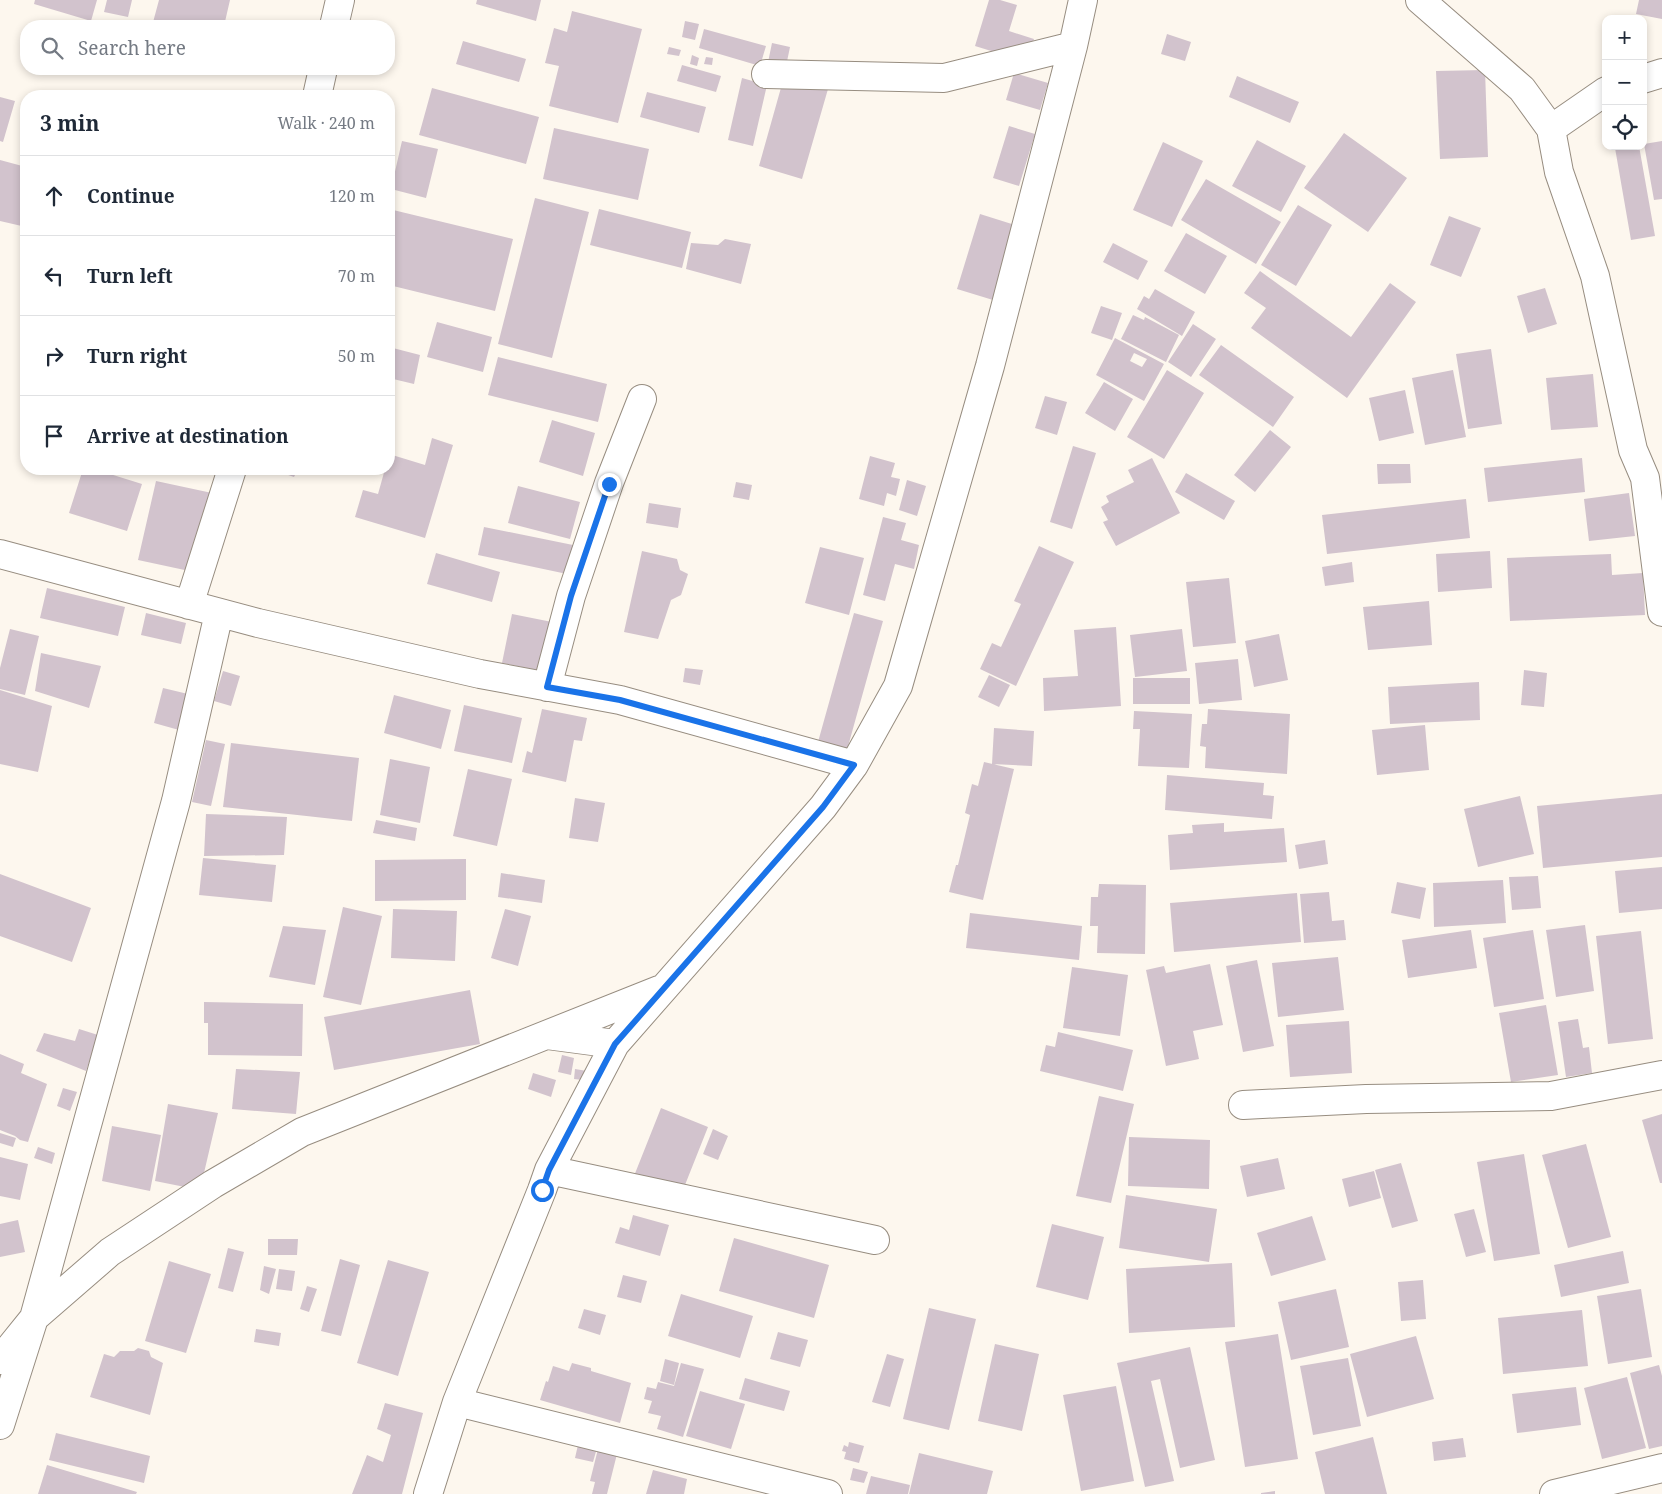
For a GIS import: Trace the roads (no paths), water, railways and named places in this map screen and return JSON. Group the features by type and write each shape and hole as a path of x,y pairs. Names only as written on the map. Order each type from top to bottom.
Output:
{"street":[{"path":"335,20 340,0"},
{"path":"428,1494 457,1402 549,1170 615,1044 823,807 854,765 898,686 990,366 1073,46 1083,0"},
{"path":"1420,0 1522,89 1551,129 1559,172 1595,276 1633,450 1654,476 1662,612"},
{"path":"766,74 944,78 1073,46"},
{"path":"1647,77 1662,73"},
{"path":"318,90 321,75"},
{"path":"1551,129 1602,94"},
{"path":"547,687 571,596 609,484 642,399"},
{"path":"189,605 230,475"},
{"path":"0,554 220,613 480,674 620,700 854,765"},
{"path":"0,1425 34,1318 176,801 220,613"},
{"path":"0,1360 34,1318 110,1252 213,1184 302,1132 665,987"},
{"path":"546,1034 615,1044"},
{"path":"1243,1106 1366,1099 1551,1096 1662,1075"},
{"path":"549,1170 875,1240"},
{"path":"457,1402 828,1494"},
{"path":"1554,1494 1662,1468"}]}
